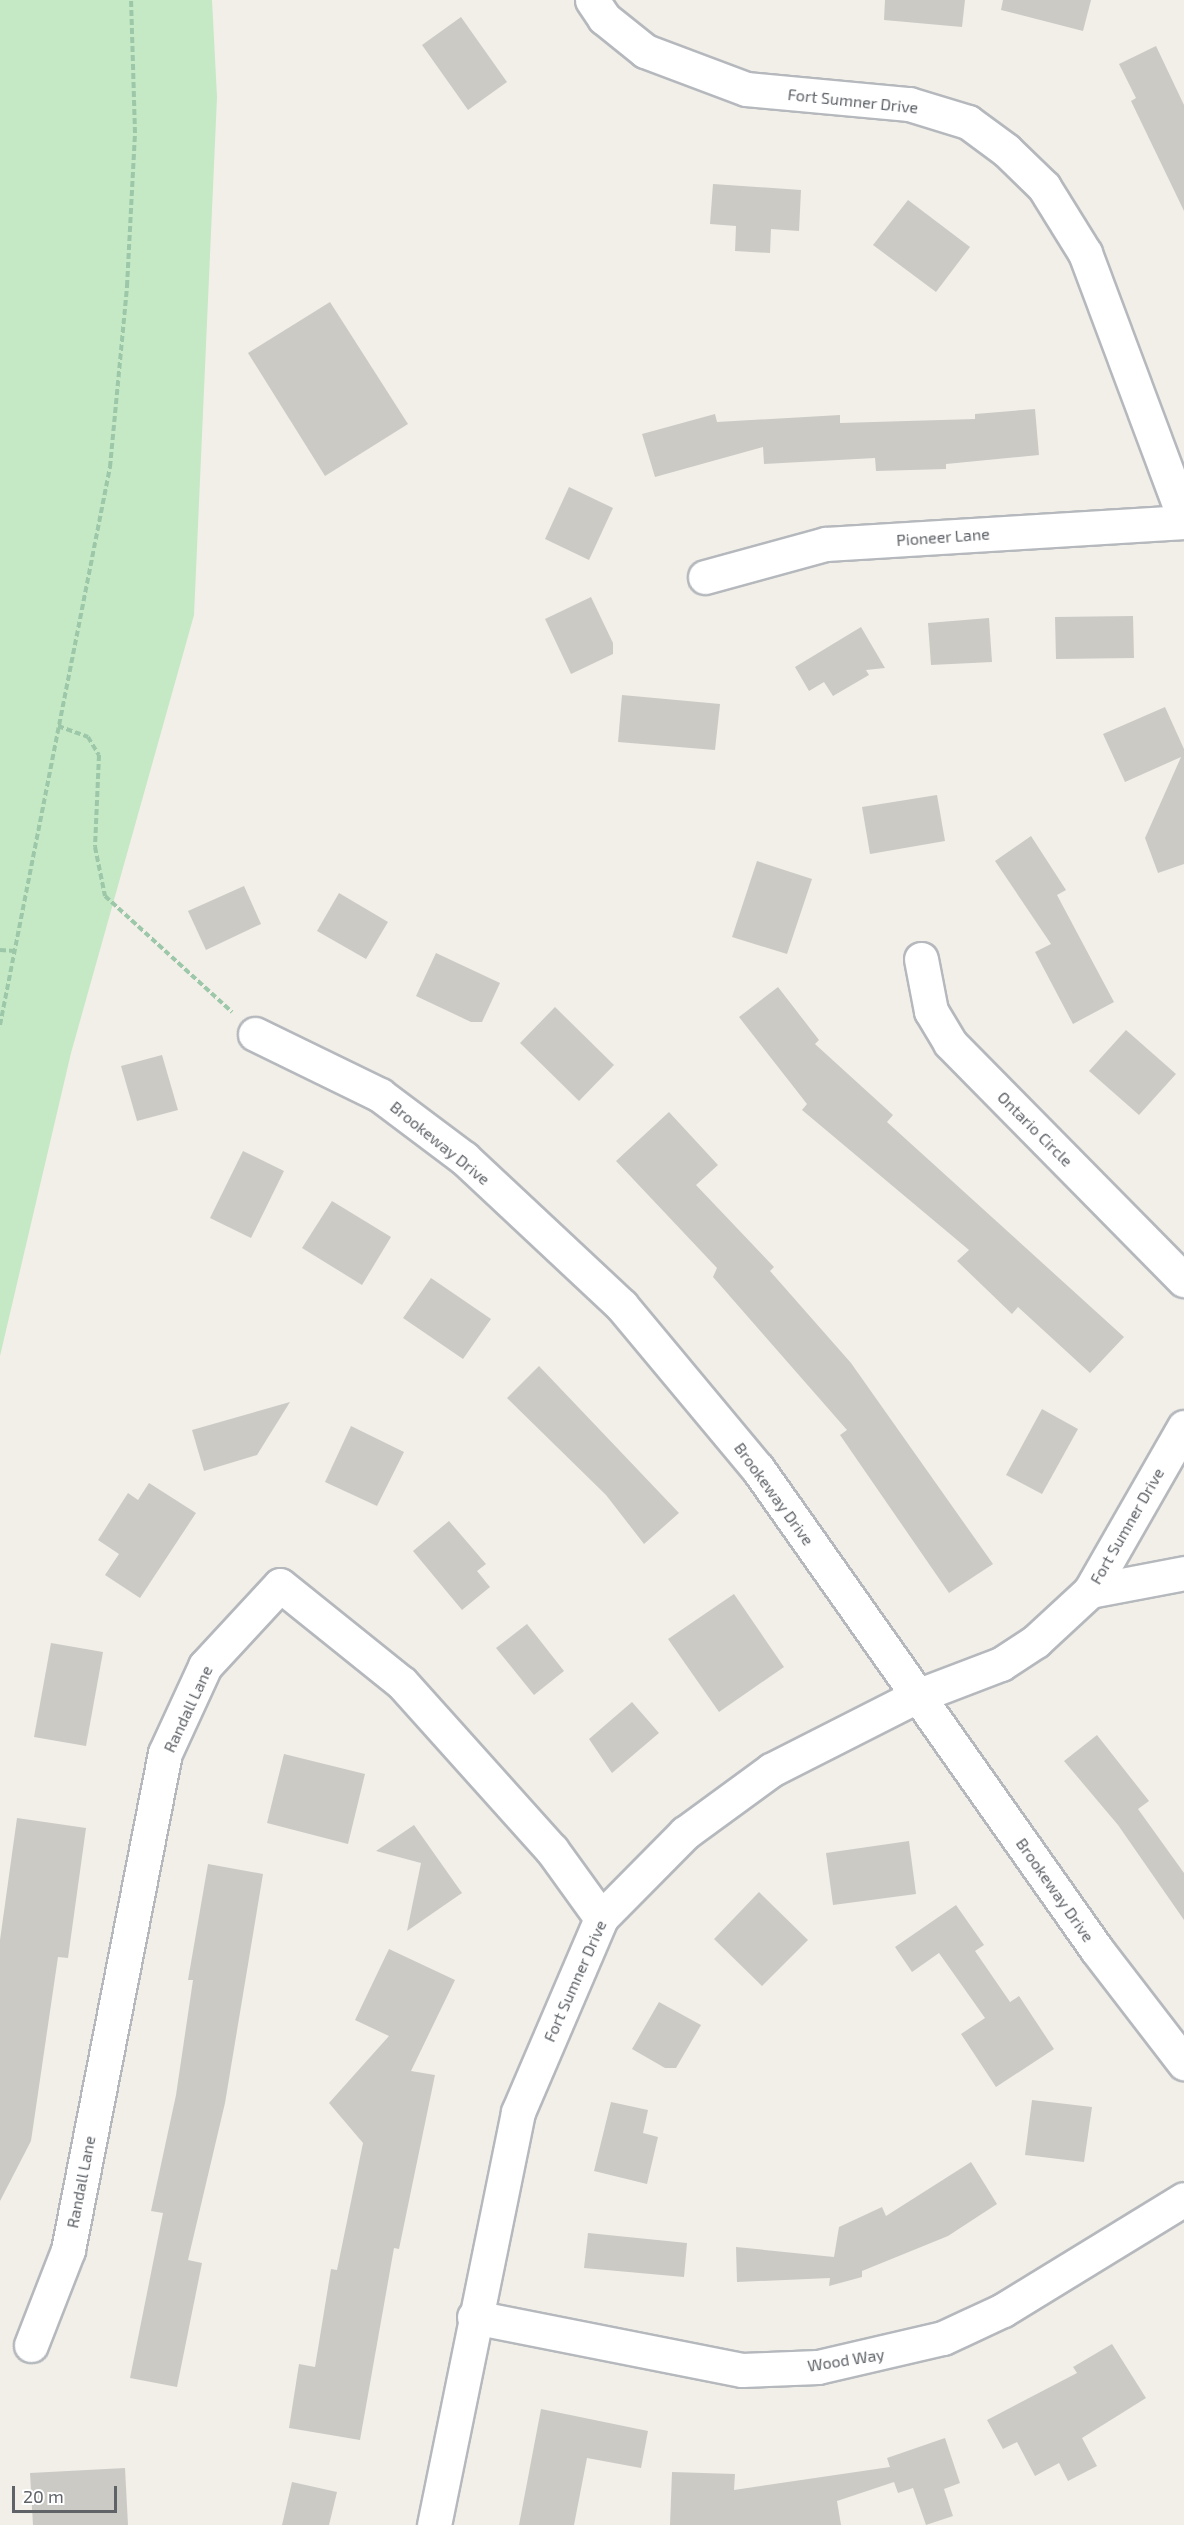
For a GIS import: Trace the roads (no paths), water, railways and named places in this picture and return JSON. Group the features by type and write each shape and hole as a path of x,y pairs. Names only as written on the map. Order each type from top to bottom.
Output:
{"street":[{"name":"Fort Sumner Drive","path":"592,0 604,18 645,51 747,89 909,104 968,122 1006,150 1044,187 1085,253 1184,520"},
{"name":"Pioneer Lane","path":"705,577 826,544 1184,520"},
{"name":"Ontario Circle","path":"921,959 932,1011 950,1043 1184,1280"},
{"name":"Brookeway Drive","path":"255,1034 380,1095 464,1158 622,1306 758,1469 1097,1950 1184,2063"},
{"name":"Fort Sumner Drive","path":"434,2525 474,2317 518,2112 601,1918 685,1833 771,1770 917,1696 1001,1664 1036,1641 1090,1591 1184,1427"},
{"path":"1090,1591 1184,1573"},
{"name":"Randall Lane","path":"31,2345 68,2250 165,1753 205,1666 280,1586 402,1683 552,1850 601,1918"},
{"name":"Wood Way","path":"474,2317 742,2370 829,2365 943,2338 1003,2310 1184,2199"}]}
